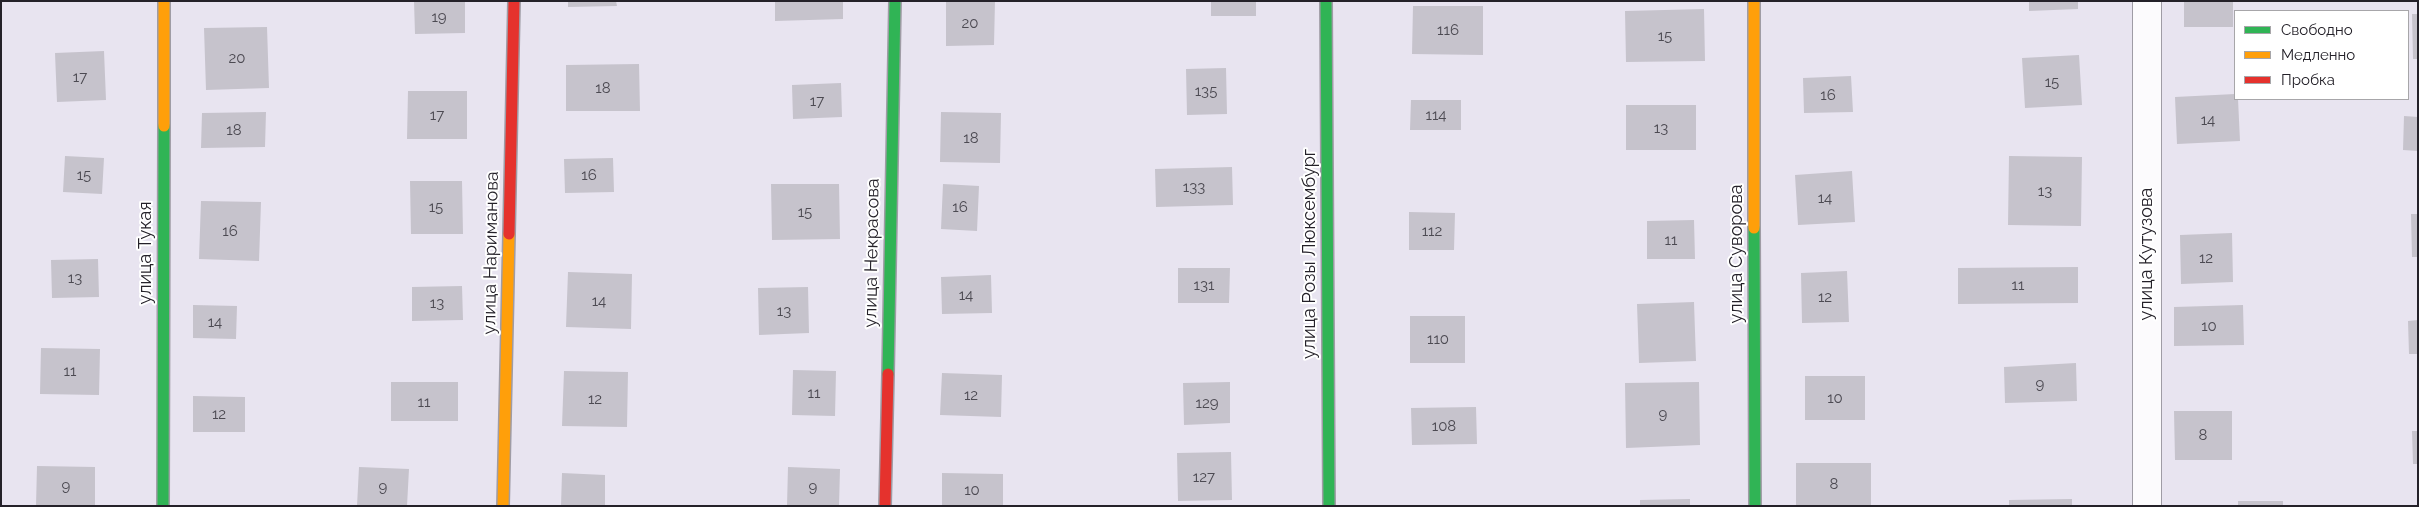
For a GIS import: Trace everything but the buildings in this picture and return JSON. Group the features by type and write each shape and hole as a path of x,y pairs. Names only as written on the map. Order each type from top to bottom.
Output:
{"street":[{"name":"улица Тукая","path":"163,506 164,1"},
{"name":"улица Нариманова","path":"503,506 514,1"},
{"name":"улица Некрасова","path":"885,506 895,1"},
{"name":"улица Розы Люксембург","path":"1326,1 1329,506"},
{"name":"улица Суворова","path":"1754,1 1755,506"},
{"name":"улица Кутузова","path":"2147,1 2147,506"}],"traffic: fast":[{"path":"888,374 895,1"},
{"path":"1326,1 1329,506"},
{"path":"163,506 164,126"},
{"path":"1754,228 1755,506"}],"traffic: slow":[{"path":"164,1 164,126"},
{"path":"1754,1 1754,228"},
{"path":"503,506 509,234"}],"traffic: jam":[{"path":"509,234 514,1"},
{"path":"885,506 888,374"}]}
